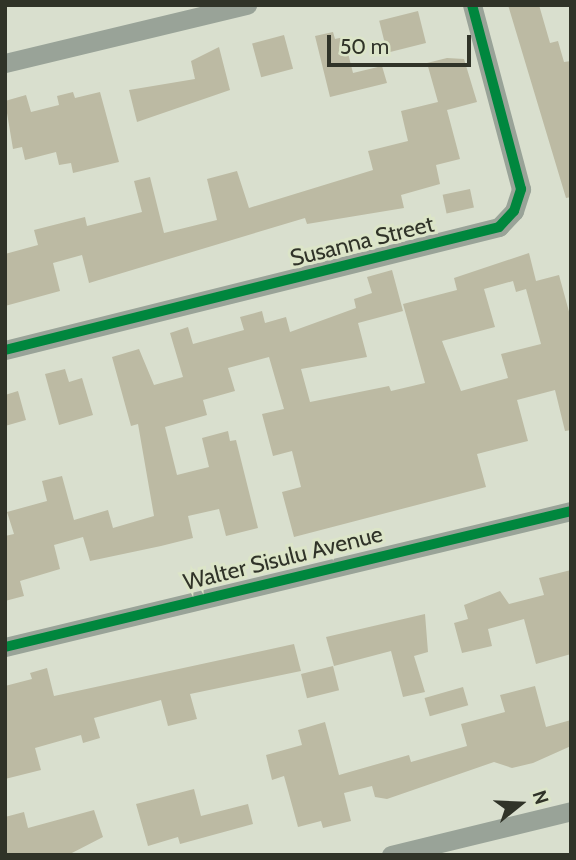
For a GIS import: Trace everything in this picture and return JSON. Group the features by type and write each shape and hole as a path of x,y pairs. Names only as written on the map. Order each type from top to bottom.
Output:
{"street":[{"path":"5,63 247,5"},
{"name":"Susanna Street","path":"5,350 499,227 514,211 521,189 472,5"},
{"name":"Walter Sisulu Avenue","path":"5,647 571,511"},
{"path":"391,855 571,811"}],"building":[{"path":"508,5 539,5 550,43 558,41 564,62 571,61 571,197 566,198"},
{"path":"418,11 426,43 387,53 379,21"},
{"path":"333,32 335,39 344,37 353,73 382,66 387,83 330,97 315,36"},
{"path":"284,35 293,69 261,77 252,44"},
{"path":"219,47 230,90 137,122 129,90 195,79 191,61"},
{"path":"447,58 464,59 477,102 447,110 460,159 436,165 440,184 401,195 404,208 307,224 305,218 89,283 82,255 53,263 60,291 5,306 5,254 38,245 34,230 85,217 87,226 142,212 134,181 150,177 164,233 217,220 207,179 237,171 249,208 373,170 368,151 408,141 401,111 438,102 427,63"},
{"path":"73,92 75,98 100,92 119,162 73,173 71,163 59,165 56,152 25,160 22,147 13,149 5,101 26,95 31,112 59,105 57,96"},
{"path":"470,189 474,208 447,213 443,195"},
{"path":"529,253 536,281 559,275 571,319 571,430 565,431 555,390 517,400 528,441 477,454 486,487 294,537 282,492 301,487 292,451 273,456 262,414 284,409 269,357 228,368 235,391 203,400 207,415 165,427 177,475 209,467 202,438 228,431 230,441 236,440 258,528 226,536 219,509 188,516 193,538 161,546 90,561 83,537 54,545 60,569 20,581 24,596 5,601 5,536 14,534 7,512 47,501 42,481 62,476 74,520 108,510 113,528 154,516 138,424 131,426 112,357 139,349 154,385 183,377 170,333 188,327 193,344 244,330 240,317 262,311 265,323 286,317 290,332 356,308 354,299 372,293 367,277 392,270 403,311 358,323 367,357 301,369 310,402 389,386 391,391 425,383 403,304 457,290 454,278","holes":["513,281 516,292 526,289 541,344 501,354 508,378 461,391 442,341 495,327 484,289"]},
{"path":"65,369 69,382 82,378 93,415 59,425 45,374"},
{"path":"18,391 26,420 5,426 5,395"},
{"path":"571,570 571,654 536,664 524,619 488,629 492,646 462,653 454,623 468,619 464,605 500,591 509,604 544,595 539,578"},
{"path":"425,614 428,652 414,656 425,692 403,697 391,651 334,666 326,637"},
{"path":"294,644 301,671 190,694 197,719 168,726 161,700 94,718 100,738 83,743 81,735 35,748 41,770 5,779 5,686 32,679 30,673 47,668 54,696"},
{"path":"333,666 339,690 307,698 301,674"},
{"path":"535,686 546,727 571,720 571,746 533,763 512,768 494,762 387,799 375,797 372,786 344,793 351,821 323,828 321,821 298,827 284,776 272,780 266,755 302,745 298,730 325,722 339,775 409,755 411,762 467,746 461,724 505,712 500,695"},
{"path":"463,687 468,705 430,716 425,698"},
{"path":"194,789 201,816 248,804 253,824 180,844 178,837 148,846 136,804"},
{"path":"94,810 103,837 68,855 5,855 5,817 24,812 28,828"}],"cycle path":[{"path":"5,350 499,227 514,211 521,189 472,5"},
{"path":"5,647 571,511"}]}
